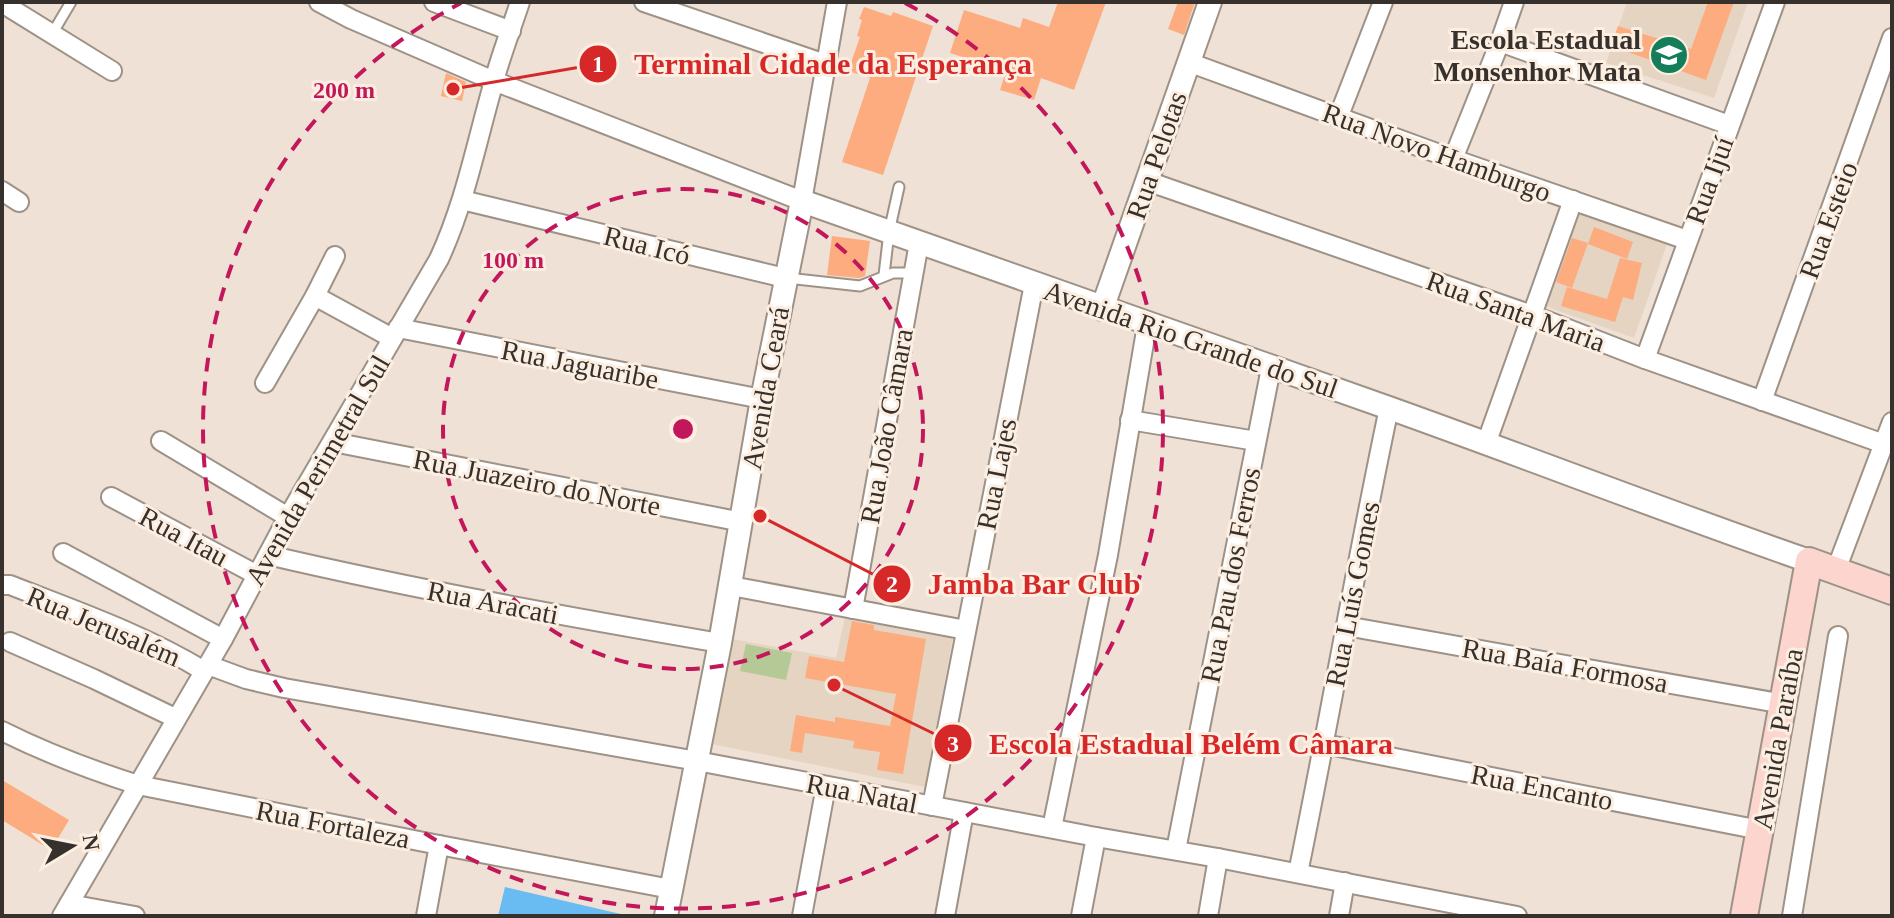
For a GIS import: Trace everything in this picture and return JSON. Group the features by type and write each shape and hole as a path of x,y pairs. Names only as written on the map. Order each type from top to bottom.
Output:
{"main road":[{"name":"Avenida Rio Grande do Sul","path":"1809,561 1892,591"},
{"name":"Avenida Paraíba","path":"1744,916 1809,561"}],"street":[{"name":"Avenida Rio Grande do Sul","path":"319,2 494,81 802,201 1389,408 1809,561"},
{"path":"434,2 511,31"},
{"name":"Avenida Perimetral Sul","path":"66,910 223,639 288,517 439,259 453,230 494,81 520,2"},
{"path":"644,2 825,64"},
{"name":"Avenida Ceará","path":"666,916 731,586 762,399 802,201 837,2"},
{"name":"Rua Pelotas","path":"1102,309 1210,2"},
{"path":"1338,118 1383,2"},
{"path":"1453,159 1514,2"},
{"name":"Rua Ijuí","path":"1645,359 1775,2"},
{"path":"2,3 112,71"},
{"name":"Rua Esteio","path":"1762,401 1892,38"},
{"path":"1500,42 1729,125"},
{"name":"Rua Novo Hamburgo","path":"1188,62 1687,240"},
{"name":"Rua Santa Maria","path":"1147,181 1532,315 1645,359 1884,444"},
{"path":"2,191 19,202"},
{"name":"Rua Icó","path":"462,200 785,278"},
{"path":"1486,444 1573,200"},
{"name":"Rua João Câmara","path":"853,609 919,243"},
{"path":"265,383 335,256"},
{"name":"Rua Lajes","path":"932,806 1034,284"},
{"name":"Rua Jaguaribe","path":"315,296 395,333 762,399"},
{"path":"1052,828 1108,555 1147,325"},
{"name":"Rua Pau dos Ferros","path":"1176,850 1271,368"},
{"name":"Rua Luís Gomes","path":"1298,873 1389,408"},
{"name":"Rua Pau dos Ferros","path":"1130,420 1256,441"},
{"path":"1836,570 1892,422"},
{"path":"161,441 288,517"},
{"name":"Rua Juazeiro do Norte","path":"333,442 742,522"},
{"name":"Rua Itau","path":"111,497 257,575"},
{"path":"63,553 223,639"},
{"name":"Rua Aracati","path":"268,555 517,608 720,643"},
{"name":"Rua Jerusalém","path":"2,585 10,585 142,638 206,668"},
{"path":"731,586 966,630"},
{"name":"Rua Baía Formosa","path":"1346,626 1784,704"},
{"name":"Avenida Paraíba","path":"1792,916 1838,636"},
{"path":"10,642 175,718"},
{"name":"Rua Natal","path":"206,668 284,688 697,761 1345,882 1466,912 1517,916"},
{"name":"Rua Fortaleza","path":"2,731 96,772 138,785 671,889"},
{"name":"Rua Encanto","path":"1324,744 1760,830"},
{"path":"802,916 826,786"},
{"path":"945,916 964,812"},
{"path":"1081,916 1096,837"},
{"path":"426,916 439,845"},
{"path":"1208,916 1218,858"},
{"path":"1339,916 1345,882"},
{"path":"66,910 135,916"}],"lane":[{"path":"52,34 71,2"},
{"path":"884,275 899,187"},
{"path":"785,278 860,286 884,275 913,273"}],"shaded area":[{"name":"Escola Estadual Monsenhor Mata","path":"1627,2 1748,2 1714,98 1606,63"},
{"path":"1575,211 1667,244 1634,338 1542,305"},
{"path":"846,612 954,631 925,787 712,744 732,639 836,658"}],"green space":[{"path":"746,644 792,653 786,680 740,671"}],"water":[{"path":"505,887 625,915 625,916 498,916"}],"building":[{"path":"1058,2 1106,2 1074,90 1041,78 1034,100 1000,90 1006,71 950,53 964,10 1020,28 1023,18 1049,27"},
{"path":"1178,2 1195,2 1184,35 1168,29"},
{"path":"1708,2 1734,2 1706,80 1611,46 1618,26 1691,49"},
{"path":"864,7 891,16 893,12 933,26 883,175 842,162 870,78 848,71 860,37 857,36 862,20 859,19"},
{"path":"446,73 466,82 462,101 441,96"},
{"path":"1594,227 1633,242 1627,259 1588,244"},
{"path":"832,236 870,241 865,276 827,275"},
{"path":"1572,238 1588,243 1572,288 1556,282"},
{"path":"1620,258 1642,263 1633,300 1623,297 1615,322 1561,306 1567,287 1607,299"},
{"path":"852,621 874,625 874,630 926,639 903,774 877,770 880,752 853,748 854,741 805,733 802,753 790,751 796,715 835,722 835,717 890,726 896,694 805,678 809,656 844,662"},
{"path":"2,780 69,820 51,850 2,820"}],"place":[{"name":"Escola Estadual Monsenhor Mata","path":"1669,55"},
{"name":"Terminal Cidade da Esperança","path":"453,89"},
{"name":"Jamba Bar Club","path":"760,516"},
{"name":"Escola Estadual Belém Câmara","path":"834,685"}]}
